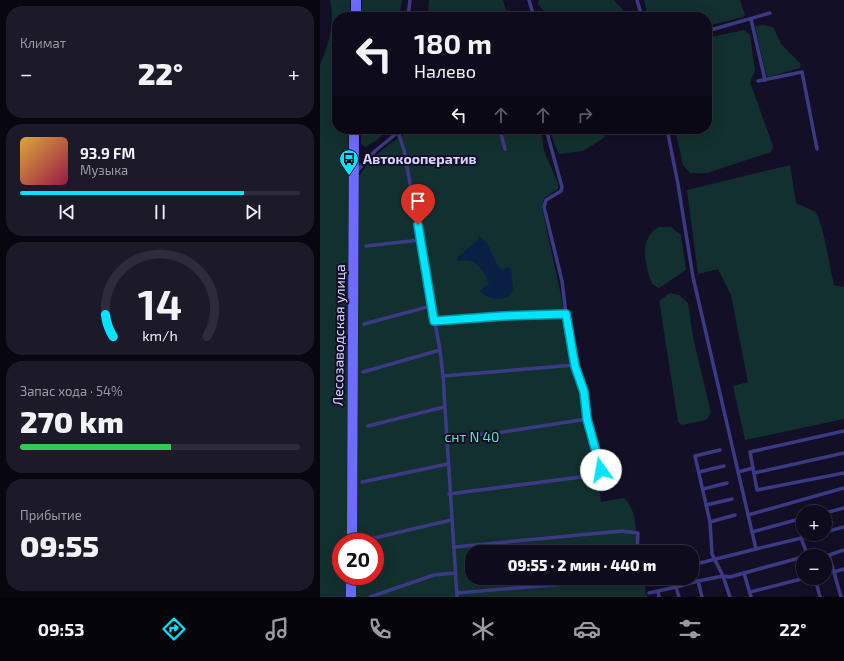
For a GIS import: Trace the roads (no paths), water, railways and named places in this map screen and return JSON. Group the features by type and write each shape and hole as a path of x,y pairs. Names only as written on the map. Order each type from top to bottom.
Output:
{"street":[{"path":"356,0 356,12"},
{"name":"Лесозаводская улица","path":"352,533 354,134"},
{"path":"351,585 351,597"}],"lane":[{"path":"409,12 410,0"},
{"path":"530,0 533,12"},
{"path":"637,0 641,12"},
{"path":"712,30 770,13"},
{"path":"751,18 765,80"},
{"path":"758,81 802,72 817,149"},
{"path":"354,174 393,134"},
{"path":"398,134 404,150 440,350 457,595 563,585"},
{"path":"501,134 505,149"},
{"path":"449,494 596,475 601,470 587,419 584,392 575,366 562,281 544,207 546,200 560,191 562,187 547,134"},
{"path":"668,134 678,184 693,277 756,549"},
{"path":"366,246 420,240"},
{"path":"364,324 431,306"},
{"path":"434,321 503,316 566,314"},
{"path":"363,372 440,350"},
{"path":"443,376 575,366"},
{"path":"368,426 444,407"},
{"path":"447,437 497,433 587,419"},
{"path":"844,431 750,452 757,490 844,472"},
{"path":"720,450 695,456 710,522 712,554 723,576 730,597"},
{"path":"754,473 844,453"},
{"path":"362,482 448,464"},
{"path":"699,472 724,466"},
{"path":"738,472 753,468"},
{"path":"703,489 727,483"},
{"path":"748,515 844,488"},
{"path":"706,505 732,499"},
{"path":"832,511 844,508"},
{"path":"710,522 735,515"},
{"path":"384,536 451,520"},
{"path":"752,532 796,520"},
{"path":"832,530 844,527"},
{"path":"475,545 622,531 638,533 638,545"},
{"path":"699,564 796,539"},
{"path":"454,547 465,546"},
{"path":"832,554 844,550"},
{"path":"699,581 744,573 796,559"},
{"path":"832,565 841,597"},
{"path":"834,572 844,569"},
{"path":"370,597 434,575 455,573"},
{"path":"744,573 751,597"},
{"path":"750,592 796,580"},
{"path":"649,593 683,585"},
{"path":"699,585 702,597"},
{"path":"814,597 820,596 817,585"},
{"path":"676,587 679,597"},
{"path":"839,589 844,588"},
{"path":"658,591 659,597"}],"water":[{"path":"478,235 487,244 498,266 502,270 507,267 511,269 513,288 511,295 499,299 486,296 480,291 489,283 485,273 474,262 457,261 458,257 478,240"}],"place":[{"name":"Автокооператив","path":"349,176"}],"park label":[{"name":"снт N 40","path":"472,437"}]}
